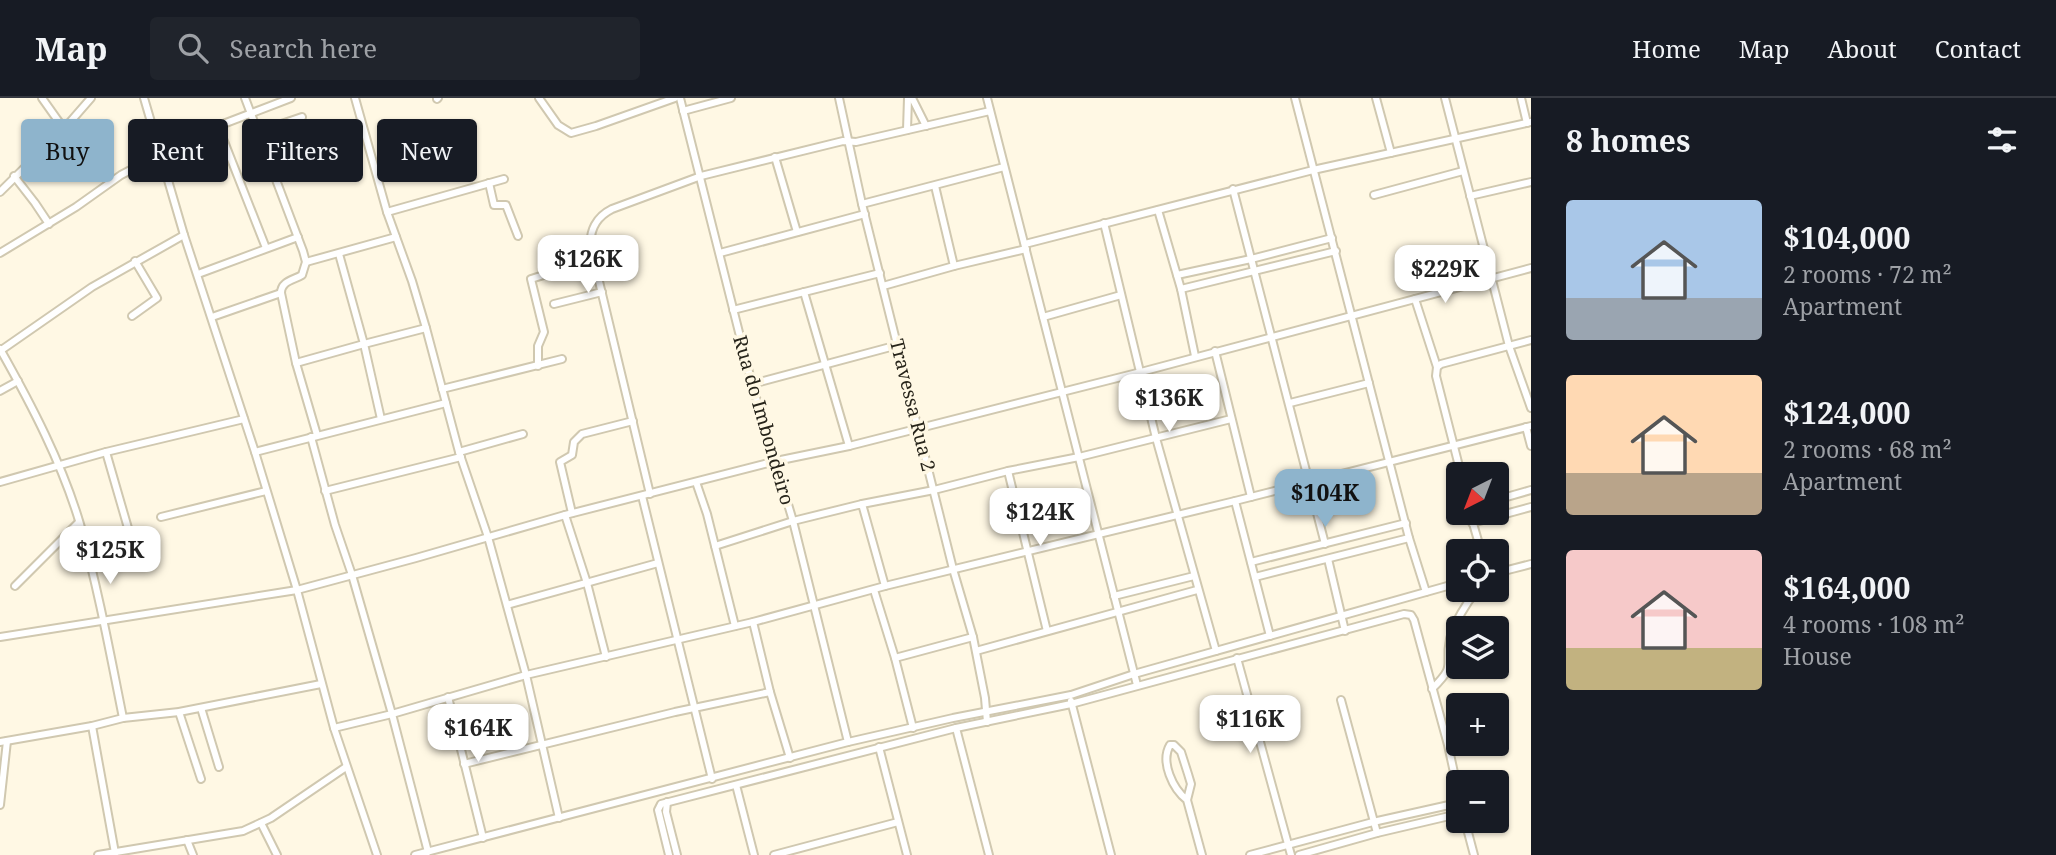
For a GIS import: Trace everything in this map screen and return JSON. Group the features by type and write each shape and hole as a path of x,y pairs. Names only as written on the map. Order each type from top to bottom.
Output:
{"street":[{"path":"42,98 57,119"},
{"path":"73,119 91,98"},
{"path":"144,98 151,119"},
{"path":"245,98 253,119"},
{"path":"228,122 291,98"},
{"path":"355,98 387,212 426,328 460,454 488,537 526,676 559,818"},
{"path":"540,98 558,125 572,133 677,98"},
{"name":"Rua do Imbondeiro","path":"677,98 701,176 752,384 793,521 848,742"},
{"path":"683,111 731,98"},
{"name":"Travessa Rua 2","path":"839,98 862,204 933,490 973,637 988,722"},
{"path":"907,130 910,98"},
{"path":"910,98 926,126"},
{"path":"987,98 1137,685"},
{"path":"1295,98 1409,538 1426,592"},
{"path":"1376,98 1391,153"},
{"path":"1445,98 1508,346 1531,408"},
{"path":"883,286 1233,189 1529,122 1521,98"},
{"path":"650,494 590,239 596,223 607,211 701,176 843,141 856,142 990,111"},
{"path":"296,119 302,117"},
{"path":"228,151 266,248"},
{"path":"775,157 797,232"},
{"path":"862,204 1004,167"},
{"path":"0,192 21,169"},
{"path":"0,253 76,208 128,171"},
{"path":"1374,195 1463,171"},
{"path":"14,176 49,224"},
{"path":"387,212 503,179"},
{"path":"169,182 297,590 346,767 377,855"},
{"path":"277,182 306,262 302,275 281,288 296,363 325,491 392,714 428,852"},
{"path":"1470,196 1531,182"},
{"path":"489,183 494,205 507,206 518,236"},
{"path":"935,186 954,266"},
{"path":"1233,189 1290,402 1308,482 1328,543 1328,559 1345,631"},
{"path":"1158,210 1181,289 1195,356"},
{"path":"720,253 865,214"},
{"path":"1104,223 1156,438 1216,651"},
{"path":"122,718 104,620 79,522 59,466 0,350 92,287 184,235"},
{"path":"198,274 298,237"},
{"path":"306,262 396,237"},
{"path":"1177,275 1332,238"},
{"path":"1181,289 1336,251"},
{"path":"340,254 381,419"},
{"path":"538,366 538,346 544,332 531,279 594,259"},
{"path":"132,316 157,298 135,261"},
{"path":"0,637 297,590 568,514 1141,372 1531,268"},
{"path":"733,310 880,273"},
{"path":"554,304 602,292"},
{"path":"804,292 849,446"},
{"path":"212,317 281,293"},
{"path":"1043,317 1121,295"},
{"path":"1415,299 1437,367 1436,376 1458,462"},
{"path":"296,363 426,328"},
{"path":"1437,367 1531,340"},
{"path":"752,384 898,345"},
{"path":"1215,351 1251,497"},
{"path":"442,389 562,359"},
{"path":"0,391 18,381"},
{"path":"1290,402 1369,383"},
{"path":"255,452 446,403"},
{"path":"0,482 106,452 244,419"},
{"path":"715,546 793,521 862,504 1079,457 1231,419"},
{"path":"606,657 568,514 560,462 572,455 574,442 582,435 633,421"},
{"path":"334,728 526,676 753,622 885,586 1235,501 1530,425 1531,446"},
{"path":"325,491 523,434"},
{"path":"106,452 130,535"},
{"path":"1008,471 1047,631"},
{"path":"696,482 735,626"},
{"path":"1509,496 1531,490"},
{"path":"161,517 266,491"},
{"path":"642,496 712,779"},
{"path":"1235,501 1270,636"},
{"path":"862,504 885,586"},
{"path":"1509,513 1531,507"},
{"path":"15,586 79,522"},
{"path":"1251,562 1406,523"},
{"path":"1255,577 1409,538"},
{"path":"1317,546 1328,559"},
{"path":"507,605 658,563"},
{"path":"1509,570 1531,564"},
{"path":"1114,596 1194,576"},
{"path":"415,855 848,742 1071,695 1134,674 1446,586"},
{"path":"874,590 913,728"},
{"path":"976,651 1197,590"},
{"path":"1432,689 1449,669 1450,637 1469,602"},
{"path":"669,855 658,810 659,805 667,802 956,728 1072,704 1404,614 1412,615 1453,770"},
{"path":"753,622 790,758"},
{"path":"895,658 973,637"},
{"path":"1237,658 1291,855"},
{"path":"0,805 4,742 122,718 179,712 321,684"},
{"path":"464,764 770,692"},
{"path":"1071,695 1111,855"},
{"path":"447,697 483,838"},
{"path":"1341,699 1377,833"},
{"path":"201,708 219,767"},
{"path":"179,712 201,779"},
{"path":"92,726 116,852"},
{"path":"956,728 989,855"},
{"path":"1187,800 1174,787 1166,756 1170,745 1174,745 1181,752 1185,762 1191,783 1187,800 1202,855"},
{"path":"879,747 907,855"},
{"path":"98,855 243,831 261,823 346,767"},
{"path":"736,785 754,855"},
{"path":"667,802 666,812 677,855"},
{"path":"1250,855 1446,806"},
{"path":"1299,855 1446,817"},
{"path":"774,855 898,822"},
{"path":"261,823 277,855"},
{"path":"1468,833 1474,855"},
{"path":"187,840 192,855"}]}
